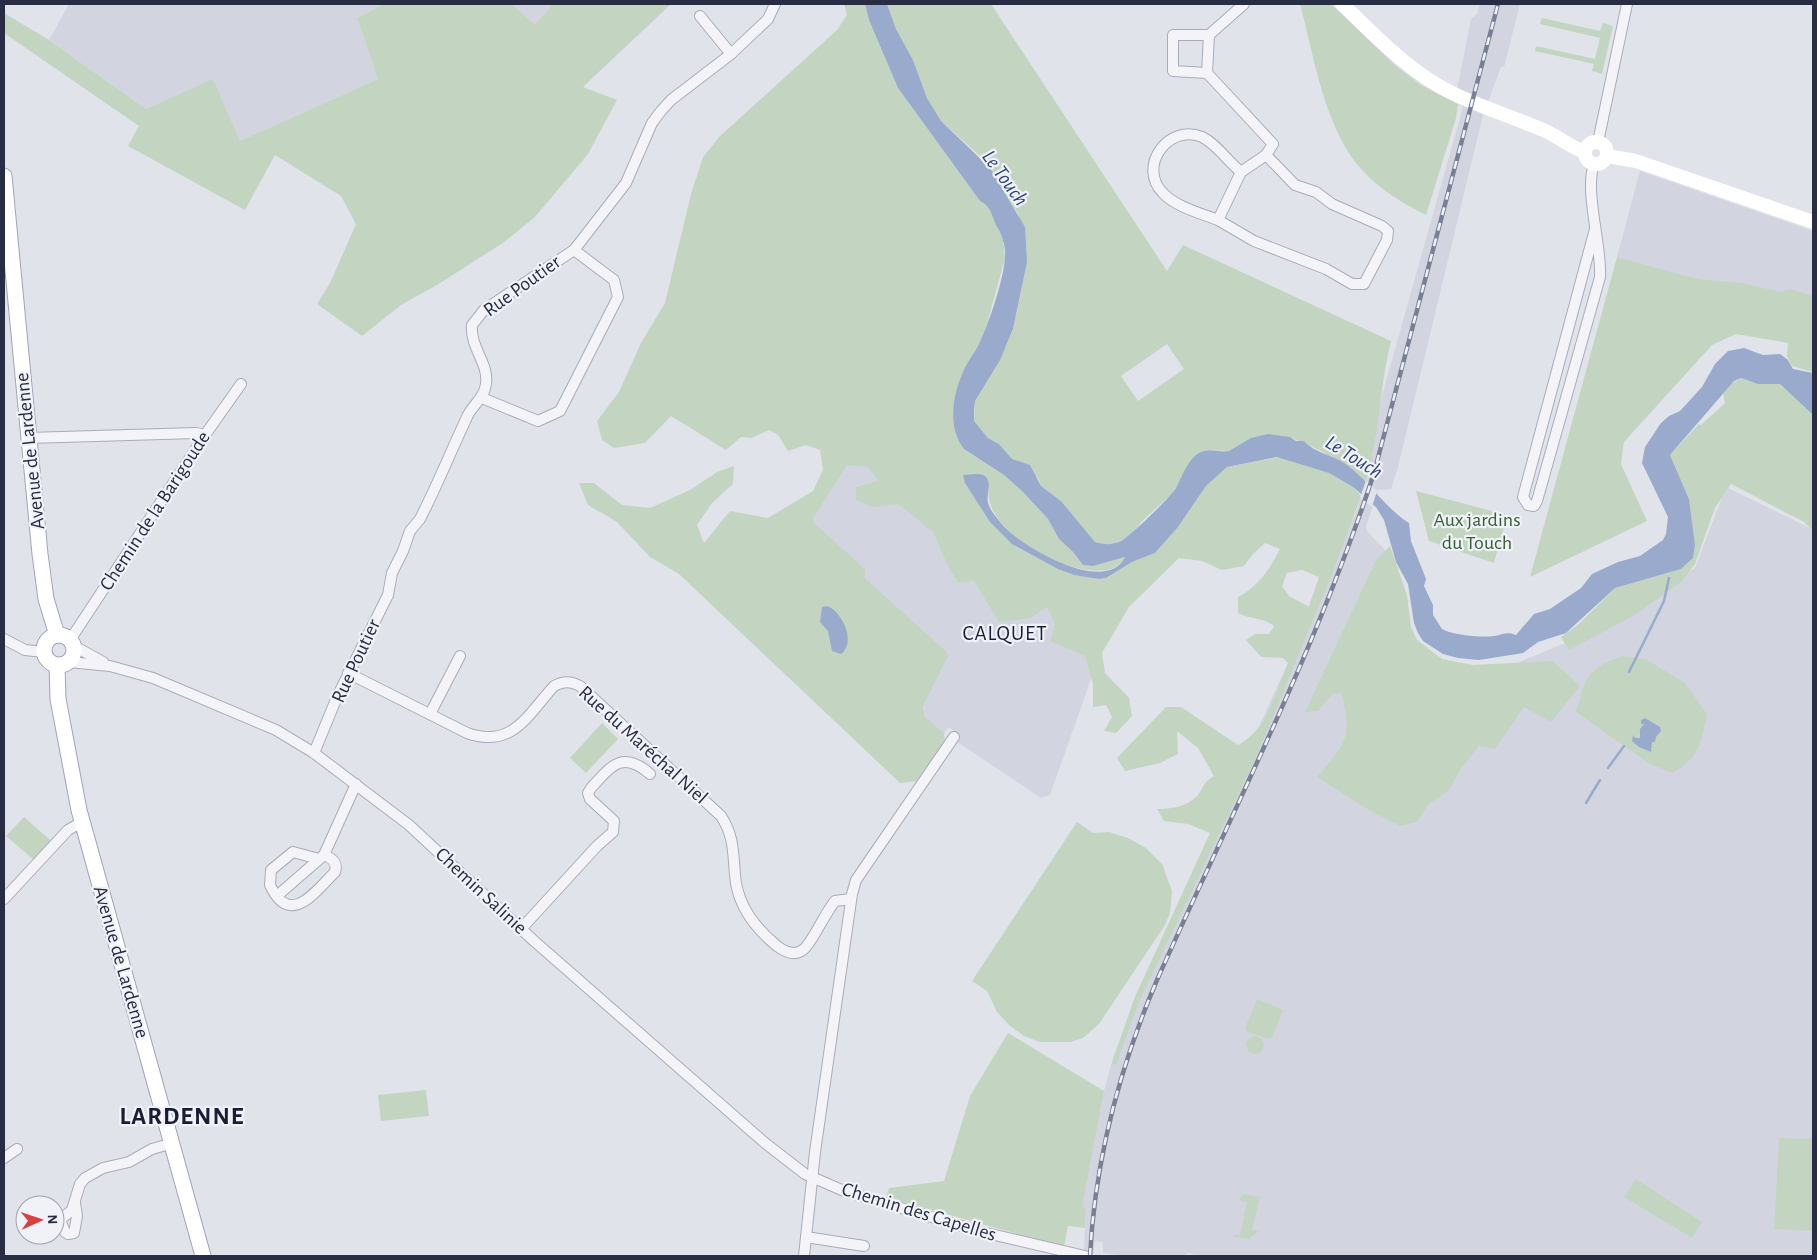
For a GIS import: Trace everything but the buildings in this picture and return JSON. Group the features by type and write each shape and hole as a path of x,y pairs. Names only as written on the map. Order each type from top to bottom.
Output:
{"main road":[{"name":"Avenue de Lardenne","path":"4,176 28,438 46,599 67,640"},
{"path":"67,640 74,654 63,664 48,661 44,652 47,641 67,640"},
{"name":"Avenue de Lardenne","path":"63,664 58,699 82,822 204,1256"}],"street":[{"name":"Rue Poutier","path":"314,753 348,673 388,595 392,573 403,552 410,531 420,519 426,507 468,414 482,398 486,384 485,369 473,344 472,325 484,310 574,250 626,183 652,123 660,111 731,54 768,19 775,4"},
{"path":"1218,220 1241,172 1272,148 1271,140 1207,73 1172,71 1173,35 1209,35 1244,4"},
{"path":"1342,4 1397,56 1428,79 1452,93 1554,134 1585,152"},
{"path":"1598,142 1627,4"},
{"path":"700,16 731,54"},
{"path":"1207,73 1209,35"},
{"path":"1241,172 1210,141 1194,134 1177,136 1171,139 1157,154 1153,172 1164,194 1179,204 1218,220 1254,241 1326,269 1352,284 1364,284 1387,240 1388,231 1382,226 1332,204 1316,192 1295,186 1266,154"},
{"path":"1598,142 1605,147 1607,156 1602,163 1594,164 1587,160 1585,152 1589,144 1598,142"},
{"path":"1607,156 1636,161 1813,222"},
{"path":"1594,164 1592,181 1595,229 1599,243 1600,277 1537,502 1534,506 1528,505 1523,497 1595,229"},
{"path":"482,398 538,421 560,411 618,297 614,280 574,250"},
{"path":"1561,355 1576,360"},
{"name":"Chemin de la Barigoude","path":"67,640 241,384"},
{"path":"28,438 196,433 205,435"},
{"path":"4,639 25,650 44,652"},
{"name":"Chemin Salinie","path":"67,640 110,666"},
{"path":"430,714 460,656"},
{"name":"Chemin Salinie","path":"63,664 110,666 152,678 276,730 314,753 409,825 522,929 765,1143 793,1166 812,1178"},
{"name":"Rue du Maréchal Niel","path":"348,673 484,739 501,736 514,730 554,686 573,682 580,686 721,816 728,826 734,846 735,876 742,904 754,923 779,948 792,953 801,952 808,945 835,901 851,899"},
{"path":"804,1256 812,1178 851,899 856,880 954,737"},
{"path":"522,929 597,846 613,832 614,820 590,799 588,793 591,788 616,763 629,761 638,764 650,774"},
{"path":"278,895 321,857 356,784"},
{"path":"5,896 68,830 82,822"},
{"path":"297,852 331,858 335,863 335,872 303,904 292,906 278,895 270,884 271,870 288,855 297,852"},
{"path":"75,1203 80,1184 85,1178 103,1168 128,1162 152,1149 173,1143"},
{"path":"4,1158 17,1149"},
{"name":"Chemin des Capelles","path":"812,1178 844,1191 982,1232 1078,1256"},
{"path":"806,1237 864,1246"}],"shaded area":[{"path":"69,4 379,4 380,6 357,18 378,79 240,141 213,80 146,109 49,40"},
{"path":"512,4 553,4 535,26"},
{"path":"1480,4 1520,4 1504,67 1501,67 1483,115 1398,467 1391,489 1378,490 1366,527 1367,531 1385,550 1376,639 1480,678 1563,644 1590,623 1695,568 1726,487 1812,529 1813,1256 1200,1256 1188,1253 1185,1256 1126,1256 1103,1253 1103,1242 1095,1241 1093,1256 1088,1256 1088,1251 1084,1250 1086,1208 1082,1207 1104,1091 1113,1058 1135,997 1288,663 1325,561 1355,515 1365,483 1383,392 1463,107 1458,104 1457,90 1471,19 1477,14"},
{"path":"1640,171 1813,231 1813,355 1791,343 1769,292 1731,283 1698,279 1617,257"},
{"path":"852,456 1119,600 1050,795 1041,798 959,743 957,741 960,736 949,727 944,733 925,717 923,704 946,651 865,578 815,524 813,519"}],"green space":[{"path":"379,4 512,4 535,25 553,4 671,4 583,87 617,100 588,154 535,217 503,243 437,285 401,305 362,336 317,304 330,283 356,224 341,196 275,155 245,210 128,146 139,126 4,33 4,13 49,40 146,109 213,79 240,141 378,79 357,18 380,6"},
{"path":"844,4 865,4 869,20 898,88 980,201 985,203 990,209 1003,240 1005,258 987,324 978,347 969,359 953,411 957,437 964,449 1004,475 1022,491 1048,519 1059,539 1083,565 1093,566 1125,557 1113,568 1094,571 1071,566 1046,556 1023,542 1004,525 991,507 989,489 979,504 990,522 1017,548 1068,573 1099,579 1106,578 1132,562 1155,553 1178,527 1206,486 1227,467 1280,457 1329,473 1353,487 1361,496 1333,572 1258,753 1138,1004 1116,1065 1112,1064 1135,997 1210,833 1188,824 1164,821 1157,809 1173,808 1188,803 1197,796 1205,783 1214,776 1198,748 1177,731 1178,754 1160,763 1125,771 1117,758 1166,707 1181,707 1238,745 1256,730 1275,698 1288,663 1283,658 1261,657 1246,640 1255,634 1269,634 1274,626 1266,621 1238,613 1238,597 1252,588 1263,577 1280,549 1265,543 1244,566 1222,570 1202,561 1179,558 1129,607 1102,653 1105,673 1129,698 1132,716 1116,733 1104,731 1112,717 1106,705 1093,707 1093,684 1085,656 1050,641 1055,623 1047,607 1031,618 999,622 974,581 958,583 947,564 933,532 898,504 872,507 856,500 856,487 878,481 868,467 847,465 813,519 815,524 865,569 865,578 946,651 948,656 923,706 925,717 944,733 945,742 918,781 900,783 679,574 650,557 617,522 588,505 579,483 594,483 622,505 650,508 690,490 717,472 734,466 733,484 712,503 697,525 704,543 730,511 768,518 813,491 823,470 820,450 806,445 788,451 778,435 769,430 752,438 741,437 726,450 671,416 645,443 614,448 602,440 597,421 619,392 641,343 665,303 691,194 703,157 720,136 837,30 847,15","holes":["1302,570 1319,577 1309,607 1289,596 1282,586 1287,573"]},
{"path":"887,4 991,4 1167,271 1183,245 1391,341 1374,448 1365,483 1323,452 1292,438 1271,435 1229,451 1206,450 1192,460 1172,494 1141,522 1130,536 1112,545 1095,542 1061,501 1041,486 1038,478 1012,459 999,444 988,438 974,421 975,401 1007,344 1013,329 1022,288 1019,215 982,158 941,121 927,98 913,60 896,29","holes":["1167,344 1184,369 1138,401 1121,376"]},
{"path":"1300,4 1331,4 1395,65 1421,85 1458,104 1456,118 1426,215 1375,183 1348,152 1329,112"},
{"path":"1542,18 1600,31 1603,23 1613,26 1602,74 1592,71 1594,64 1535,51 1536,46 1595,59 1600,38 1540,24"},
{"path":"1617,257 1698,279 1742,283 1781,292 1791,289 1813,296 1813,372 1792,366 1787,356 1788,343 1736,334 1712,345 1624,442 1621,464 1647,521 1530,577"},
{"path":"1741,378 1752,382 1780,384 1813,415 1813,531 1804,522 1731,484 1715,508 1695,564 1681,582 1635,615 1569,650 1561,637 1579,624 1615,588 1681,569 1693,558 1695,546 1689,499 1670,455 1699,424 1701,425 1725,403 1723,394 1731,384"},
{"name":"Aux jardins du Touch","path":"1416,491 1507,515 1494,563 1429,541"},
{"path":"1390,546 1407,595 1411,627 1417,640 1442,659 1473,665 1553,661 1580,686 1551,722 1524,707 1495,749 1479,746 1460,770 1449,790 1429,804 1417,822 1400,826 1369,810 1317,777 1335,756 1344,740 1346,722 1342,694 1333,693 1318,711 1305,712 1376,560"},
{"path":"1622,656 1646,659 1685,683 1707,714 1701,741 1694,755 1672,773 1650,764 1576,712 1582,690 1589,676 1601,665"},
{"path":"602,723 618,739 586,773 570,758"},
{"path":"24,817 51,841 34,860 6,836"},
{"path":"1077,822 1093,833 1109,832 1128,838 1146,848 1162,864 1172,891 1170,913 1165,925 1099,1024 1083,1038 1070,1042 1040,1042 1024,1036 1010,1026 997,1012 987,991 972,981"},
{"path":"1257,999 1283,1010 1272,1038 1269,1039 1247,1032 1245,1028"},
{"path":"1008,1033 1104,1091 1082,1207 1086,1208 1085,1228 1068,1226 1064,1247 886,1197 889,1188 944,1181 970,1096"},
{"path":"1255,1036 1261,1039 1264,1045 1261,1051 1255,1054 1249,1051 1246,1045 1249,1039"},
{"path":"426,1090 429,1116 381,1121 378,1095"},
{"path":"1779,1138 1813,1139 1813,1231 1774,1229"},
{"path":"1636,1179 1702,1222 1692,1238 1624,1197"},
{"path":"1243,1194 1260,1197 1252,1230 1259,1231 1249,1239 1235,1237 1233,1234 1240,1235 1247,1202 1239,1200"}],"water":[{"path":"865,4 887,4 896,29 913,60 927,98 941,121 990,168 1025,227 1027,262 1013,329 1000,360 975,401 974,421 988,438 999,444 1012,459 1030,465 1041,486 1061,501 1095,542 1115,543 1132,533 1173,492 1188,464 1199,453 1207,450 1229,451 1251,438 1268,434 1290,437 1296,441 1304,441 1313,448 1347,465 1392,510 1409,523 1411,541 1426,579 1424,586 1433,605 1433,615 1442,629 1453,633 1475,636 1489,637 1507,633 1516,635 1534,614 1550,609 1581,588 1592,574 1618,562 1640,556 1663,540 1666,534 1668,517 1642,463 1645,447 1661,423 1669,416 1680,411 1702,387 1715,364 1728,351 1744,348 1763,355 1780,354 1788,360 1793,369 1813,373 1813,415 1780,384 1758,384 1741,378 1734,381 1670,455 1689,499 1695,545 1693,558 1681,569 1615,588 1566,633 1538,642 1523,653 1479,660 1458,658 1443,654 1423,641 1414,623 1408,584 1396,562 1384,520 1376,507 1353,487 1329,473 1277,457 1227,467 1206,486 1178,527 1155,553 1132,562 1106,578 1099,579 1074,575 1058,569 1012,544 990,522 965,483 963,475 984,475 989,483 988,503 995,516 1010,532 1043,554 1082,570 1100,572 1115,568 1125,557 1093,566 1083,565 1059,539 1048,519 1022,491 1004,475 964,449 958,439 953,418 956,394 963,372 982,337 996,299 1005,260 1004,243 989,208 980,201 898,88 869,20","holes":["1665,465 1675,481 1673,492 1665,487 1658,473"]},
{"path":"827,606 838,614 846,628 848,643 846,649 841,654 832,651 828,631 820,622 822,607"},
{"path":"1645,718 1660,727 1661,731 1656,737 1655,742 1652,742 1651,752 1639,747 1632,741 1633,735 1635,738 1640,738 1640,729 1644,724 1641,724 1641,720"}],"pier":[{"path":"1366,480 1377,491 1372,507 1360,498"}],"waterway":[{"name":"Le Touch","path":"1663,447 1659,451 1676,513"},
{"path":"1629,672 1664,601 1669,578"},
{"path":"1608,768 1624,746"},
{"path":"1586,803 1600,780"}],"railway":[{"path":"1090,1256 1097,1185 1103,1150 1120,1081 1143,1013 1300,666 1327,602 1374,473 1498,4"}],"district":[{"name":"CALQUET","path":"1005,633"},
{"name":"LARDENNE","path":"182,1116"}]}
